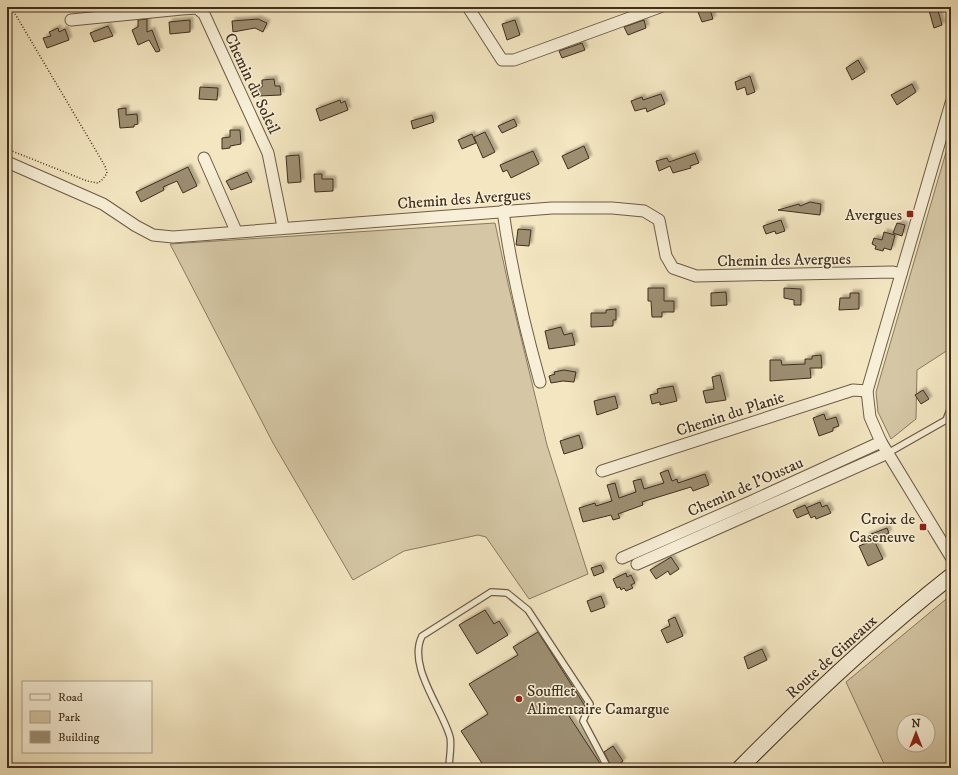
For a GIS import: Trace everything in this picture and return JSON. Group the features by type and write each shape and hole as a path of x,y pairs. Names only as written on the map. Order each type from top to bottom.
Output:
{"street":[{"path":"468,7 502,60 514,60 660,7"},
{"name":"Chemin du Soleil","path":"71,20 197,8 204,14 268,153 283,227"},
{"path":"951,103 867,391 870,417 881,442 951,557"},
{"path":"204,158 236,231"},
{"name":"Chemin des Avergues","path":"7,162 103,204 136,226 153,235 173,237 283,227 552,208 612,208 644,211 659,220 666,256 673,268 696,276 893,272 901,274"},
{"path":"503,211 509,253 522,315 540,382"},
{"name":"Chemin du Planie","path":"602,471 853,390 867,391"},
{"name":"Chemin de l'Oustau","path":"622,558 750,502 881,442"},
{"path":"637,564 888,453"},
{"name":"Route de Gimeaux","path":"740,768 809,699 917,602 951,576"}],"lane":[{"path":"888,453 946,420 951,407"},
{"path":"449,768 450,738 418,662 418,645 422,636 491,592 507,593 528,610 590,704 583,721 608,768"}],"path":[{"path":"7,149 87,182 98,183 107,173 105,166 11,7"}],"green space":[{"path":"951,135 951,348 917,370 916,419 891,439 878,412 876,392"},
{"path":"495,223 547,445 588,574 529,599 486,537 478,535 404,551 353,580 273,443 170,244"},
{"path":"951,595 951,768 886,768 846,682"}],"building":[{"path":"696,7 709,7 713,19 702,22"},
{"path":"928,7 937,7 942,25 934,28"},
{"path":"147,19 147,32 152,30 160,51 156,52 149,40 138,45 132,30 138,27 138,20"},
{"path":"258,19 267,23 263,32 255,28 233,32 232,21"},
{"path":"190,20 190,32 170,34 169,22"},
{"path":"515,20 520,35 507,40 502,24"},
{"path":"644,20 646,28 628,35 624,27"},
{"path":"108,26 113,36 94,42 90,33"},
{"path":"58,28 59,32 65,29 69,40 47,48 43,38 51,36 49,32"},
{"path":"582,43 585,50 562,58 559,51"},
{"path":"858,60 865,72 852,80 846,68"},
{"path":"750,76 755,92 747,95 745,87 737,90 735,82"},
{"path":"274,79 275,86 280,86 281,95 258,96 257,87 262,87 262,80"},
{"path":"912,84 916,92 897,105 891,95"},
{"path":"200,87 218,88 217,100 199,99"},
{"path":"661,94 665,104 647,112 646,108 635,111 631,101 642,97 643,100"},
{"path":"340,100 341,103 345,101 348,110 320,121 316,109"},
{"path":"126,108 126,115 137,114 138,124 134,125 134,127 120,128 118,109"},
{"path":"432,115 434,122 413,129 411,121"},
{"path":"514,119 517,126 502,133 498,126"},
{"path":"230,130 240,130 241,144 222,149 222,138 230,137"},
{"path":"485,132 495,152 483,158 474,137"},
{"path":"472,134 476,143 462,149 458,140"},
{"path":"584,146 589,158 568,169 562,156"},
{"path":"533,151 539,164 511,178 507,170 503,172 500,165"},
{"path":"695,153 699,163 690,166 691,168 673,173 670,166 659,171 656,161 667,158 669,162"},
{"path":"299,155 301,182 288,183 286,156"},
{"path":"188,167 197,186 183,193 177,181 163,187 164,190 141,202 136,192"},
{"path":"247,172 252,182 231,190 226,181"},
{"path":"314,174 322,174 322,179 333,179 333,191 315,192"},
{"path":"810,202 821,204 820,215 778,210 799,204 800,206"},
{"path":"781,220 785,231 776,234 775,231 766,234 763,226"},
{"path":"897,223 905,225 902,236 893,233"},
{"path":"518,229 531,230 529,246 516,245"},
{"path":"884,232 895,235 891,250 884,248 883,251 875,249 876,246 872,244 874,238 882,240"},
{"path":"648,288 664,288 664,301 674,301 674,312 662,312 662,317 652,317 651,301 648,301"},
{"path":"784,288 801,289 801,305 794,305 794,300 784,298"},
{"path":"726,292 727,305 711,306 711,293"},
{"path":"850,293 859,293 859,309 839,310 840,298 850,298"},
{"path":"616,309 616,320 613,320 613,326 591,327 591,313 606,313 606,310"},
{"path":"561,327 564,335 572,333 575,345 549,349 545,331"},
{"path":"821,355 822,368 810,368 811,378 770,381 770,360 781,360 782,365 805,364 805,359 812,359 812,356"},
{"path":"564,370 576,372 574,382 563,381 551,383 549,376 555,374 554,372"},
{"path":"720,375 726,400 706,403 703,391 714,389 712,377"},
{"path":"673,386 677,401 660,405 660,402 652,404 650,395 658,393 657,389"},
{"path":"923,390 929,399 921,404 915,395"},
{"path":"615,396 618,408 597,415 594,401"},
{"path":"824,414 826,420 836,417 839,426 833,428 833,431 819,436 813,418"},
{"path":"579,435 583,448 564,454 560,441"},
{"path":"668,470 672,481 677,479 678,483 705,474 709,485 693,491 691,487 642,502 643,505 618,514 620,518 613,520 611,515 583,522 579,508 595,503 596,506 612,501 607,485 615,483 619,498 636,492 633,481 641,479 644,489 664,483 660,473"},
{"path":"820,502 822,507 827,505 831,513 816,519 815,516 811,518 806,508"},
{"path":"805,505 809,513 797,518 793,510"},
{"path":"887,528 889,533 874,540 883,559 868,566 859,546 869,542 866,536"},
{"path":"671,557 679,569 670,575 668,571 656,579 650,570"},
{"path":"601,565 604,572 594,576 591,568"},
{"path":"626,573 627,577 631,575 635,583 631,585 633,588 626,591 624,588 621,590 620,587 617,588 613,579"},
{"path":"601,596 605,607 591,612 587,601"},
{"path":"485,610 494,624 499,621 508,635 477,654 459,625"},
{"path":"675,617 683,636 667,643 661,630 670,626 668,620"},
{"name":"Soufflet Alimentaire Camargue","path":"538,632 585,706 569,716 603,768 485,768 461,731 488,714 469,684 518,655 513,647"},
{"path":"762,649 767,660 748,669 744,657"},
{"path":"613,746 623,761 619,764 621,768 612,768 604,752"}],"place":[{"name":"Avergues","path":"910,214"},
{"name":"Croix de Caseneuve","path":"923,527"},
{"name":"Soufflet Alimentaire Camargue","path":"519,699"}]}
